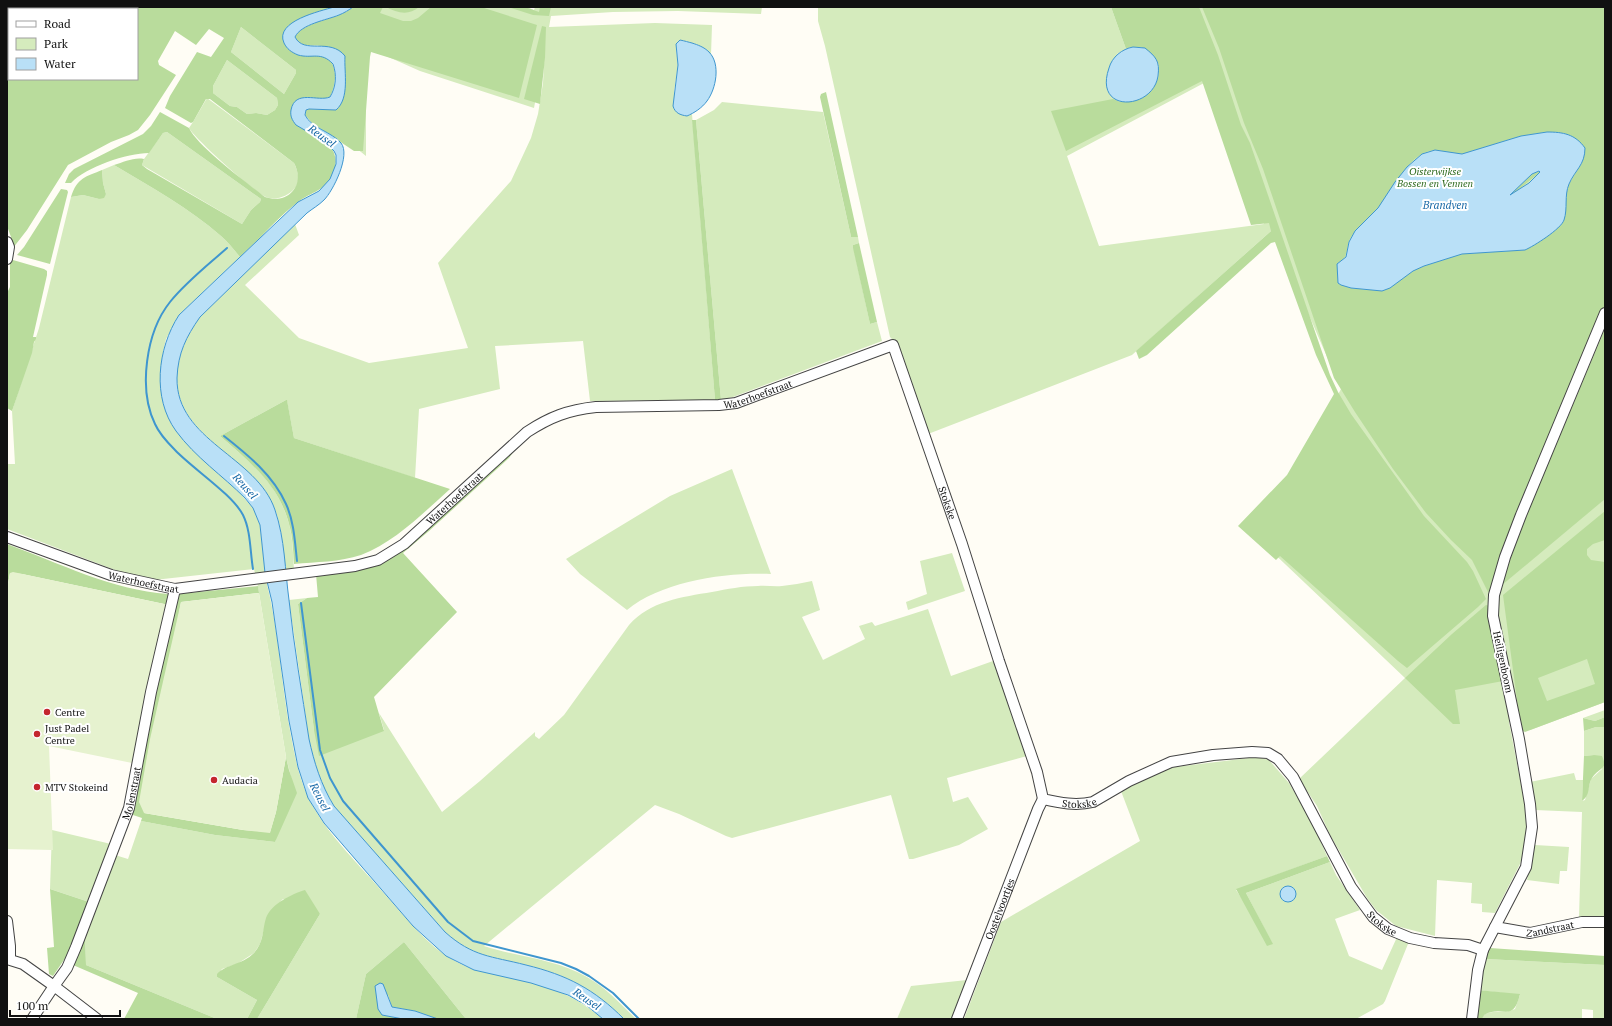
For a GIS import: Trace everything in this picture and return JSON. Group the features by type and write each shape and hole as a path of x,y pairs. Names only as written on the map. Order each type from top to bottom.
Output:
{"street":[{"path":"7,242 9,253 7,259"},
{"name":"Heiligenboom","path":"1472,1019 1478,970 1483,950 1526,867 1532,827 1530,804 1519,739 1493,616 1494,595 1505,557 1521,515 1605,313"},
{"name":"Waterhoefstraat","path":"7,537 111,575 176,589 367,564 391,553 404,544 527,432 558,414 596,407 720,405 736,403 893,345"},
{"name":"Stokske","path":"893,345 962,544 999,661 1037,772 1043,799 1066,804 1081,805 1093,802 1129,781 1171,762 1252,752 1268,754 1278,759 1293,777 1351,887 1373,917 1393,932 1410,938 1434,943 1468,945 1483,950"},
{"name":"Molenstraat","path":"32,1019 67,968 129,808 151,692 176,589"},
{"name":"Oostelvoortjes","path":"957,1019 1043,799"},
{"path":"7,921 10,946 8,959 23,964 97,1019"},
{"name":"Zandstraat","path":"1495,927 1530,933 1582,922 1605,922"}],"green space":[{"path":"7,7 334,7 312,14 283,33 283,40 286,46 300,53 309,56 325,57 333,64 335,81 330,97 324,99 300,99 295,102 292,107 291,116 330,146 333,150 336,162 334,171 330,179 323,187 290,208 240,257 224,238 196,216 114,165 133,159 144,159 142,165 147,169 242,224 251,210 260,202 261,199 167,132 163,133 149,153 130,155 107,162 96,166 71,183 65,183 69,174 74,169 143,134 151,126 160,112 189,128 202,145 235,174 265,197 273,199 281,198 287,196 293,191 298,179 294,163 210,99 206,99 191,123 165,108 170,96 197,52 211,57 224,38 209,29 196,45 175,31 158,61 159,65 176,75 150,115 138,130 111,142 68,165 27,230 13,248 7,226","holes":["241,27 296,70 296,73 284,94 231,52","227,60 277,98 278,105 275,110 267,115 256,113 247,114 237,107 230,106 213,93 213,86"]},
{"path":"353,7 383,7 380,13 403,21 411,21 418,18 431,7 481,7 537,25 519,98 371,52 363,151 354,151 312,123 305,115 306,110 309,109 336,110 344,71 345,56 324,47 303,45 297,41 295,37 308,26 339,15"},
{"path":"361,7 527,7 534,10 535,7 762,7 761,14 678,11 613,12 551,16 549,27 655,23 712,25 711,55 703,48 686,41 676,48 678,65 674,92 687,116 692,114 715,400 590,401 583,341 495,346 500,389 419,409 415,478 294,438 286,400 220,436 262,474 278,497 289,524 293,547 294,570 285,570 280,528 273,505 243,469 198,428 189,417 183,406 178,393 177,378 181,353 187,338 200,317 295,224 299,235 245,285 299,338 369,363 468,348 438,263 511,181 531,138 538,114 543,83 545,48 534,108 420,71 366,47 366,156 351,144"},
{"path":"386,7 419,7 411,12 403,13"},
{"path":"508,7 525,7 539,12 540,7 551,7 549,16 533,15"},
{"name":"Oisterwijkse Bossen en Vennen","path":"818,7 1111,7 1126,49 1117,54 1165,83 1118,7 1605,7 1605,702 1530,730 1521,722 1509,722 1525,805 1527,842 1520,864 1495,913 1482,912 1482,904 1471,903 1472,883 1437,880 1435,936 1396,926 1376,910 1367,898 1330,835 1317,806 1299,779 1405,678 1242,523 1288,486 1341,389 1272,230 1132,355 928,434 902,354 896,343 890,337 825,46 818,21","holes":["1204,83 1264,224 1099,246 1067,156"]},
{"path":"1111,7 1199,7 1218,55 1241,125 1250,143 1330,375 1338,392 1351,414 1424,516 1467,562 1473,571 1486,599 1407,668 1280,556 1276,560 1238,526 1287,475 1334,394 1316,355 1275,242 1271,243 1147,355 1139,359 1136,351 1271,231 1269,223 1251,225 1202,81 1066,151 1051,111 1113,99 1120,102 1158,79 1159,64 1141,47 1131,47 1126,49"},
{"path":"1202,7 1605,7 1605,306 1522,498 1501,552 1491,591 1488,592 1472,560 1426,513 1393,469 1334,378 1263,169 1244,123 1219,48","holes":["1547,132 1565,133 1582,163 1569,184 1566,195 1564,220 1561,225 1525,250 1462,254 1413,271 1390,288 1370,290 1351,288 1338,263 1342,261 1346,255 1349,240 1357,229 1379,208 1407,167 1421,154 1433,150 1462,154 1521,136"]},
{"path":"542,26 546,27 545,58 540,104 524,99"},
{"path":"241,27 296,70 296,73 284,94 231,52"},
{"path":"227,60 277,98 278,105 275,110 267,115 256,113 247,114 237,107 230,106 213,93 213,86"},
{"path":"826,92 858,237 851,237 820,97 821,94"},
{"path":"207,98 294,163 298,173 298,183 291,192 278,198 266,197 259,193 238,176 194,134 189,128"},
{"path":"722,102 823,112 851,237 858,237 859,243 853,245 870,324 877,322 882,341 733,397 721,400 696,120 714,110"},
{"path":"692,120 696,120 721,400 715,400"},
{"path":"167,132 261,199 260,202 251,210 242,224 142,165 144,159 163,133"},
{"path":"114,165 196,216 224,238 240,257 179,315 166,339 160,379 165,409 176,431 202,458 237,490 253,508 260,525 265,573 255,574 254,569 154,580 123,573 7,529 7,464 15,464 12,411 39,328 71,197 83,195 99,199 106,194 102,170"},
{"path":"102,170 106,194 104,198 99,199 83,195 71,197 76,186 82,179"},
{"path":"1540,171 1511,196 1509,195 1532,174"},
{"path":"61,189 67,190 68,192 50,264 17,255 24,247"},
{"path":"859,243 877,322 870,324 853,248 853,245"},
{"path":"13,260 44,269 47,271 47,275 33,337 36,337 36,339 12,411 7,408 7,293 10,287 10,262"},
{"path":"1605,329 1605,499 1502,585 1506,568 1519,533"},
{"path":"286,400 294,438 450,489 397,535 361,555 345,559 294,564 293,544 290,529 278,497 262,475 220,436"},
{"path":"514,451 509,458 403,553 457,612 374,697 384,731 319,756 314,730 298,604 307,598 318,597 316,574 374,564"},
{"path":"732,469 771,574 734,575 695,580 658,592 641,600 627,610 580,574 566,559 670,496"},
{"path":"1605,511 1605,540 1593,544 1587,549 1587,555 1591,560 1605,562 1605,702 1525,732 1521,730 1503,595","holes":["1587,659 1595,684 1547,701 1538,678"]},
{"path":"7,544 86,575 127,587 168,594 170,595 169,605 22,574 10,573 7,589"},
{"path":"952,553 965,591 908,610 906,602 927,594 920,561"},
{"path":"13,572 169,605 132,763 49,746 53,850 7,849 7,589 10,573"},
{"path":"266,580 274,619 288,716 298,767 308,797 315,810 332,834 416,929 434,947 444,954 473,969 544,986 580,1002 603,1019 466,1019 404,942 366,974 356,1019 257,1019 320,914 283,899 268,915 260,944 254,953 237,964 222,969 217,977 257,1000 247,1019 217,1019 86,965 85,934 115,855 128,859 141,821 215,835 275,842 292,781 286,757 257,581"},
{"path":"812,581 820,610 802,617 823,660 865,639 859,626 872,622 875,626 928,609 951,676 993,661 1027,756 947,778 953,802 968,797 988,829 959,845 913,859 909,859 891,795 732,838 655,805 484,946 550,962 575,971 601,986 636,1019 624,1019 613,1008 591,991 554,973 474,951 455,940 445,932 334,806 324,788 313,757 309,739 289,600 307,598 298,604 314,730 384,730 379,713 442,812 480,781 535,732 535,736 539,739 564,715 629,625 647,610 678,598 723,590 752,586 793,585"},
{"path":"258,586 259,593 181,602 144,813 243,830 270,832 276,812 286,757 297,793 275,842 215,835 141,821 142,818 130,814 152,704 178,594"},
{"path":"259,593 286,757 276,812 270,833 243,830 144,813 139,802 150,739 181,602"},
{"path":"1486,605 1490,606 1503,681 1455,690 1460,724 1453,724 1405,678 1452,634"},
{"path":"1605,710 1605,717 1595,721 1583,718"},
{"path":"1605,717 1605,727 1596,727 1584,731 1583,718 1595,721"},
{"path":"1596,727 1605,727 1605,918 1579,918 1582,812 1535,810 1530,782 1574,773 1576,780 1583,780 1582,801 1585,800 1591,779 1602,769 1594,755 1584,756 1584,731"},
{"path":"1584,756 1602,756 1605,764 1592,778 1587,796 1582,801"},
{"path":"1249,758 1262,758 1269,760 1289,783 1312,822 1327,856 1236,890 1272,943 1246,893 1330,862 1336,875 1360,910 1335,919 1349,956 1382,970 1398,935 1410,939 1383,1004 1356,1019 964,1019 1001,922 1140,841 1121,791 1167,768"},
{"path":"52,830 111,844 89,902 50,889"},
{"path":"1535,845 1569,847 1567,871 1560,871 1559,884 1527,880"},
{"path":"1327,856 1330,862 1246,893 1273,944 1267,946 1236,889"},
{"path":"50,889 89,902 68,954 53,976 49,974 47,948 54,947"},
{"path":"305,890 320,914 257,1019 247,1019 257,1000 217,977 217,974 225,968 244,960 254,953 260,945 266,918 272,908 282,900"},
{"path":"85,934 86,965 217,1019 124,1019 138,993 73,965"},
{"path":"404,942 466,1019 438,1019 415,1011 392,1007 388,995 382,1015 403,1019 356,1019 366,974"},
{"path":"1490,948 1605,956 1605,965 1485,959"},
{"path":"1485,959 1605,965 1605,1019 1593,1019 1593,1010 1582,1009 1582,1019 1482,1019 1483,1015 1487,1013 1515,1009 1520,995 1477,990"},
{"path":"967,980 952,1019 897,1019 911,986"},
{"path":"1477,990 1520,994 1517,1003 1511,1011 1491,1012 1484,1015 1482,1019 1474,1019"}],"water":[{"name":"Reusel","path":"334,7 353,7 339,15 308,26 295,37 304,45 325,46 339,50 345,56 345,92 340,105 336,110 309,109 306,110 305,115 317,127 341,143 344,149 344,156 340,173 332,189 324,200 307,213 200,317 187,338 179,361 177,378 180,400 189,418 203,433 252,475 266,491 275,510 283,544 293,635 309,739 318,773 334,806 445,932 455,940 474,951 554,973 579,984 602,999 624,1019 603,1019 586,1005 568,995 531,983 474,970 446,956 413,926 324,823 308,798 298,767 289,721 272,602 265,573 260,525 253,508 245,498 200,458 176,431 168,418 163,404 160,373 162,358 166,343 179,315 298,202 319,191 330,179 336,164 336,155 334,151 325,142 296,125 292,118 291,110 293,104 302,98 330,97 334,89 335,81 333,64 329,60 320,56 303,56 293,53 285,45 283,35 292,23 300,18"},
{"path":"680,40 703,47 707,50 713,57 716,70 713,90 707,101 698,110 687,116 678,113 673,106 678,65 676,44"},
{"path":"1133,47 1145,48 1152,54 1158,63 1158,76 1154,87 1146,96 1136,101 1126,102 1116,100 1109,93 1106,83 1110,64 1112,60 1121,52"},
{"name":"Brandven","path":"1547,132 1563,133 1573,137 1585,148 1582,163 1569,184 1564,220 1558,228 1541,241 1525,250 1462,254 1413,271 1390,288 1382,291 1351,288 1338,283 1337,264 1346,257 1349,242 1355,231 1378,208 1407,167 1422,154 1435,150 1462,154 1521,136","holes":["1539,171 1540,172 1529,183 1510,195 1532,174"]},
{"path":"1288,886 1294,888 1296,894 1294,900 1288,902 1282,900 1280,894 1282,888"},
{"path":"380,983 383,984 392,1007 415,1011 438,1019 403,1019 382,1015 378,1009 375,986"}],"waterway":[{"path":"227,248 183,288 170,302 162,314 150,345 147,361 147,394 150,410 155,424 164,438 172,447 221,490 238,507 243,515 249,535 253,569"},
{"path":"224,436 259,466 281,494 291,518 297,561"},
{"path":"301,603 320,750 330,778 343,801 448,922 473,941 561,963 576,969 589,976 613,993 639,1019"}],"place":[{"name":"Centre","path":"47,712"},
{"name":"Just Padel Centre","path":"37,734"},
{"name":"Audacia","path":"214,780"},
{"name":"MTV Stokeind","path":"37,787"}]}
